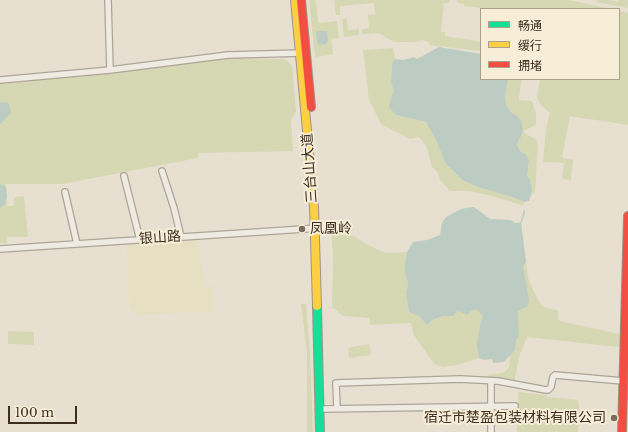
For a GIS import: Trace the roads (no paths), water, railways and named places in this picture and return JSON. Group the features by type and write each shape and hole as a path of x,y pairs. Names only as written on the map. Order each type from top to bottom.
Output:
{"main road":[{"name":"三台山大道","path":"295,0 303,53"},
{"name":"三台山大道","path":"301,0 309,147 317,228 324,432"},
{"path":"622,432 628,216"},
{"name":"三台山大道","path":"317,228 320,432"}],"street":[{"path":"108,0 110,70"},
{"path":"0,80 110,70 228,55 303,53"},
{"path":"162,171 174,208 181,237"},
{"path":"124,176 140,240"},
{"path":"65,192 77,244"},
{"name":"银山路","path":"0,249 317,228"},
{"path":"337,408 336,383 460,379 498,381 548,390 551,387 555,375 623,381"},
{"path":"490,432 491,381"},
{"path":"324,409 515,406"}],"waterway":[{"path":"521,222 524,211"}],"place":[{"name":"凤凰岭","path":"302,229"},
{"name":"宿迁市楚盈包装材料有限公司","path":"614,418"}]}
